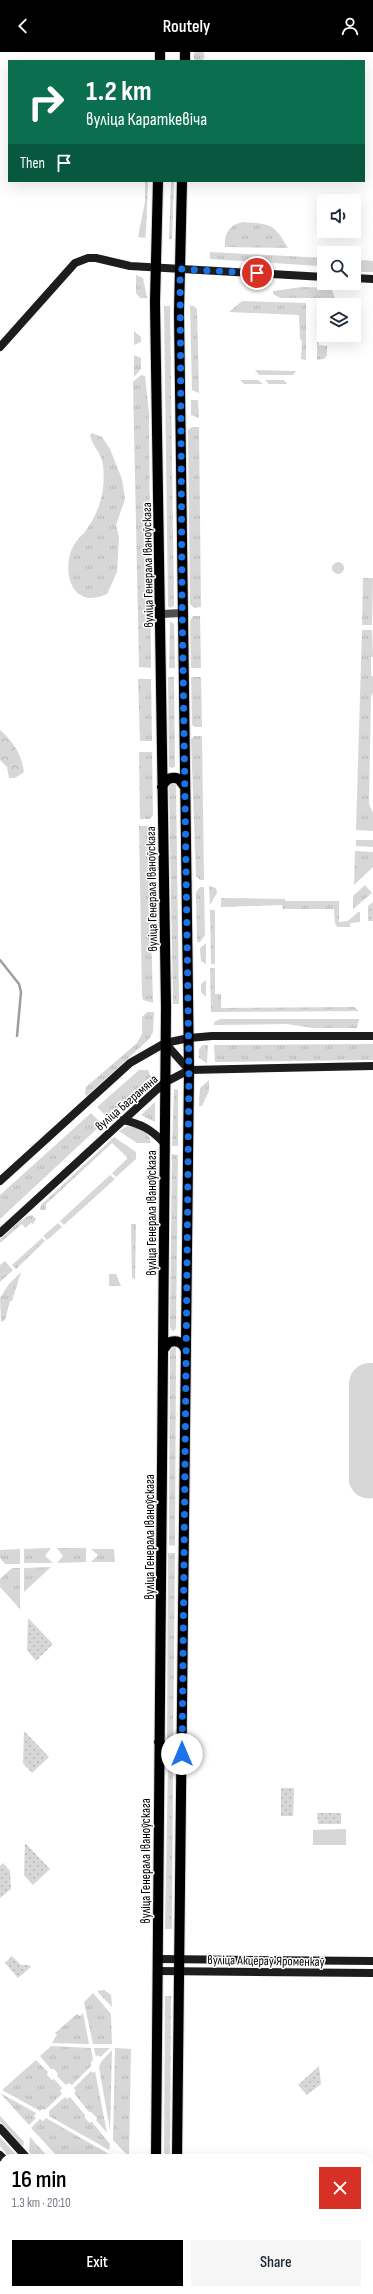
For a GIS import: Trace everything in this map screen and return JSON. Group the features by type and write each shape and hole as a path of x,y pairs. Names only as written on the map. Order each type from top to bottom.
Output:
{"main road":[{"name":"вуліца Генерала Іваноўскага","path":"156,2154 164,1326 165,1043 161,614 155,302 158,182"},
{"path":"177,2154 189,1070 182,613 180,269 182,182"},
{"path":"162,765 166,770 172,773 178,772 184,765"},
{"path":"162,787 166,781 173,778 179,779 184,787"},
{"path":"164,1326 166,1332 173,1336 183,1333 186,1327"},
{"path":"163,1350 168,1343 176,1341 182,1343 186,1351"},
{"path":"160,1742 164,1750 170,1752 177,1750 182,1742"},
{"path":"159,1765 163,1760 170,1757 176,1759 182,1766"}],"street":[{"path":"0,348 75,263 88,258 96,258 130,266 317,277"},
{"path":"361,278 373,279"},
{"path":"161,614 182,613"},
{"name":"вуліца Баграмяна","path":"0,1181 130,1064 165,1043 189,1038 373,1036"},
{"path":"165,1043 189,1070"},
{"name":"вуліца Баграмяна","path":"0,1233 164,1083 189,1070 373,1066"},
{"path":"123,1120 140,1124 152,1130 164,1143"},
{"name":"вуліца Акцёраў Яроменкаў","path":"158,1959 373,1961"},
{"path":"332,1961 332,1973"},
{"name":"вуліца Акцёраў Яроменкаў","path":"158,1971 373,1973"},
{"path":"0,2128 23,2154"}],"green space":[{"path":"199,50 205,56 203,60 195,60 193,56 195,52"},
{"path":"145,182 148,182 145,238 138,237 145,202"},
{"path":"171,182 174,182 172,239 169,239"},
{"path":"243,222 271,227 279,234 288,248 225,247 225,238 228,230 234,225"},
{"path":"210,252 317,258 317,266 210,259"},
{"path":"362,260 373,261 373,272 361,272"},
{"path":"136,275 143,278 147,298 140,298 136,293"},
{"path":"302,287 317,288 317,290 332,290 335,298 280,298 273,294 273,291"},
{"path":"242,301 306,303 306,360 301,359 302,341 300,339 299,315 229,312"},
{"path":"164,306 170,306 174,606 170,608 168,606"},
{"path":"190,306 194,306 197,309 199,393 192,390"},
{"path":"134,331 141,337 141,342 134,345"},
{"path":"317,342 319,342 319,345 327,346 327,355 324,359 317,360"},
{"path":"134,355 141,358 141,369 134,377"},
{"path":"255,370 296,371 293,375 259,375"},
{"path":"141,375 145,376 149,413 151,668 139,667 133,382"},
{"path":"240,380 258,380 263,384 244,384"},
{"path":"265,380 284,380 287,384 269,384"},
{"path":"191,400 198,400 199,418 191,415"},
{"path":"192,427 199,427 201,607 194,608 190,604 188,435 188,430"},
{"path":"92,433 102,437 110,449 122,479 125,499 116,525 119,537 117,572 107,594 89,598 81,596 76,591 69,577 68,568 74,545 94,518 103,489 103,466 99,453 90,435"},
{"path":"336,562 340,562 344,568 340,574 336,574 332,570 332,566"},
{"path":"363,578 373,578 372,625 362,625"},
{"path":"193,616 200,616 201,668 191,668 190,621"},
{"path":"170,621 174,624 175,668 169,668"},
{"path":"362,630 372,630 373,657 371,657 371,676 373,676 373,692 371,697 369,804 373,813 373,831 356,830"},
{"path":"168,677 174,677 175,766 173,768 169,767"},
{"path":"191,677 201,677 202,727 195,727 192,725"},
{"path":"138,679 151,679 152,741 140,741"},
{"path":"0,730 13,744 19,754 23,766 24,772 15,778 9,778 7,767 0,760"},
{"path":"194,736 202,736 204,880 200,880 196,876 191,739"},
{"path":"139,752 152,752 153,815 150,819 140,819"},
{"path":"171,782 176,785 179,1004 173,1004 169,785"},
{"path":"139,826 149,826 154,829 154,900 151,930 153,1003 143,1000 142,996"},
{"path":"356,840 373,840 373,847 356,846"},
{"path":"355,851 373,852 373,867 354,885"},
{"path":"365,885 372,893 353,909 353,896"},
{"path":"209,886 216,888 217,893 210,905"},
{"path":"200,887 204,887 205,935 200,942 197,942 196,892"},
{"path":"221,898 285,899 285,901 339,901 339,922 348,921 360,912 360,922 350,923 350,927 338,927 335,924 334,909 283,909 282,905 221,907"},
{"path":"373,902 373,921 368,921 368,906"},
{"path":"210,910 215,910 215,964 211,964"},
{"path":"206,943 206,964 201,961 200,948"},
{"path":"210,968 215,968 215,994 221,994 221,1008 354,1007 359,1011 211,1012"},
{"path":"206,980 206,997 201,992 201,984"},
{"path":"147,1012 154,1012 153,1032 149,1039 87,1096 85,1094 86,1087 137,1043 142,1034 142,1017"},
{"path":"220,1019 359,1019 357,1028 313,1028 287,1024 214,1025 214,1022"},
{"path":"373,1044 373,1060 215,1062 214,1045"},
{"path":"203,1045 208,1045 207,1063 199,1058 199,1049"},
{"path":"139,1070 148,1070 152,1079 108,1118 97,1107"},
{"path":"209,1080 209,1091 202,1106 199,1106 200,1088"},
{"path":"174,1089 178,1090 178,1146 172,1146"},
{"path":"155,1102 155,1122 141,1115"},
{"path":"91,1113 102,1124 0,1219 0,1195"},
{"path":"126,1127 134,1127 142,1130 148,1135 151,1143 137,1143 119,1131"},
{"path":"114,1137 136,1152 136,1159 116,1177 112,1173 128,1158 112,1143 46,1204 46,1210 40,1210 41,1205"},
{"path":"172,1154 178,1155 176,1328 173,1332 170,1327"},
{"path":"110,1175 115,1179 64,1225 60,1221"},
{"path":"32,1215 36,1219 33,1224 31,1223 25,1228 22,1224 0,1243 0,1240 15,1225"},
{"path":"58,1223 62,1227 47,1240 43,1236"},
{"path":"131,1224 136,1224 135,1280 132,1277"},
{"path":"42,1238 45,1241 16,1269 12,1265"},
{"path":"5,1261 13,1270 0,1282 0,1265"},
{"path":"21,1272 12,1301 10,1301 5,1320 1,1322 0,1298 9,1284"},
{"path":"109,1274 116,1274 121,1286 109,1286"},
{"path":"174,1345 176,1348 175,1546 169,1545 170,1348"},
{"path":"368,1363 373,1363 373,1498 365,1498 355,1493 349,1483 349,1382 352,1373 357,1367"},
{"path":"51,1548 45,1556 53,1563 24,1563 24,1549"},
{"path":"57,1548 86,1548 86,1562 57,1563 63,1556"},
{"path":"20,1549 20,1564 5,1564 0,1558 0,1550"},
{"path":"91,1549 114,1549 115,1562 91,1562 98,1555"},
{"path":"168,1553 175,1553 173,1746 171,1748 167,1746"},
{"path":"51,1567 24,1592 24,1568"},
{"path":"12,1568 20,1568 20,1609 0,1587 0,1579"},
{"path":"28,1618 53,1644 36,1661 27,1650"},
{"path":"24,1731 49,1757 32,1773 23,1763"},
{"path":"168,1762 172,1762 173,1765 172,1929 165,1929"},
{"path":"281,1788 294,1788 293,1816 281,1816"},
{"path":"317,1813 341,1813 341,1824 318,1824"},
{"path":"346,1829 346,1845 313,1845 313,1830"},
{"path":"25,1843 50,1869 33,1885 24,1875"},
{"path":"3,1863 10,1871 11,1889 0,1898 0,1866"},
{"path":"12,1956 21,1965 29,1965 31,1967 18,1978 5,1963"},
{"path":"104,1990 111,1995 112,2007 97,1991"},
{"path":"93,1993 111,2014 112,2044 93,2044 84,2002"},
{"path":"165,1996 171,1996 170,2154 164,2154"},
{"path":"83,2013 89,2044 52,2043 57,2035 55,2033 77,2014 80,2016"},
{"path":"51,2046 91,2048 93,2060 91,2062 91,2066 72,2085 69,2083 66,2085 57,2076 58,2074 54,2069 51,2069 40,2056"},
{"path":"94,2048 110,2048 100,2057 98,2055 96,2057"},
{"path":"115,2048 131,2049 129,2154 126,2154 113,2140"},
{"path":"112,2050 110,2130 99,2067 101,2062"},
{"path":"36,2060 48,2072 47,2075 52,2080 54,2079 62,2088 60,2091 62,2094 45,2110 42,2109 40,2111 2,2090"},
{"path":"319,2066 321,2084 307,2095 298,2085"},
{"path":"91,2071 93,2073 95,2071 107,2133 96,2120 97,2118 89,2112 74,2093 76,2091 74,2088"},
{"path":"0,2093 36,2113 34,2116 36,2118 29,2125"},
{"path":"65,2097 67,2099 70,2097 85,2115 85,2118 90,2123 92,2122 110,2144 109,2150 49,2116 49,2111"},
{"path":"0,2116 24,2142 23,2147 0,2121"},
{"path":"46,2118 109,2154 55,2154 31,2128 40,2119 43,2121"},
{"path":"0,2137 15,2154 7,2154 0,2146"},
{"path":"30,2137 45,2154 31,2154 29,2152"}],"waterway":[{"path":"0,960 19,984 21,992 17,1036"}],"route":[{"path":"182,1754 184,1419 189,1070 182,597 179,312 180,269 257,273"}]}
